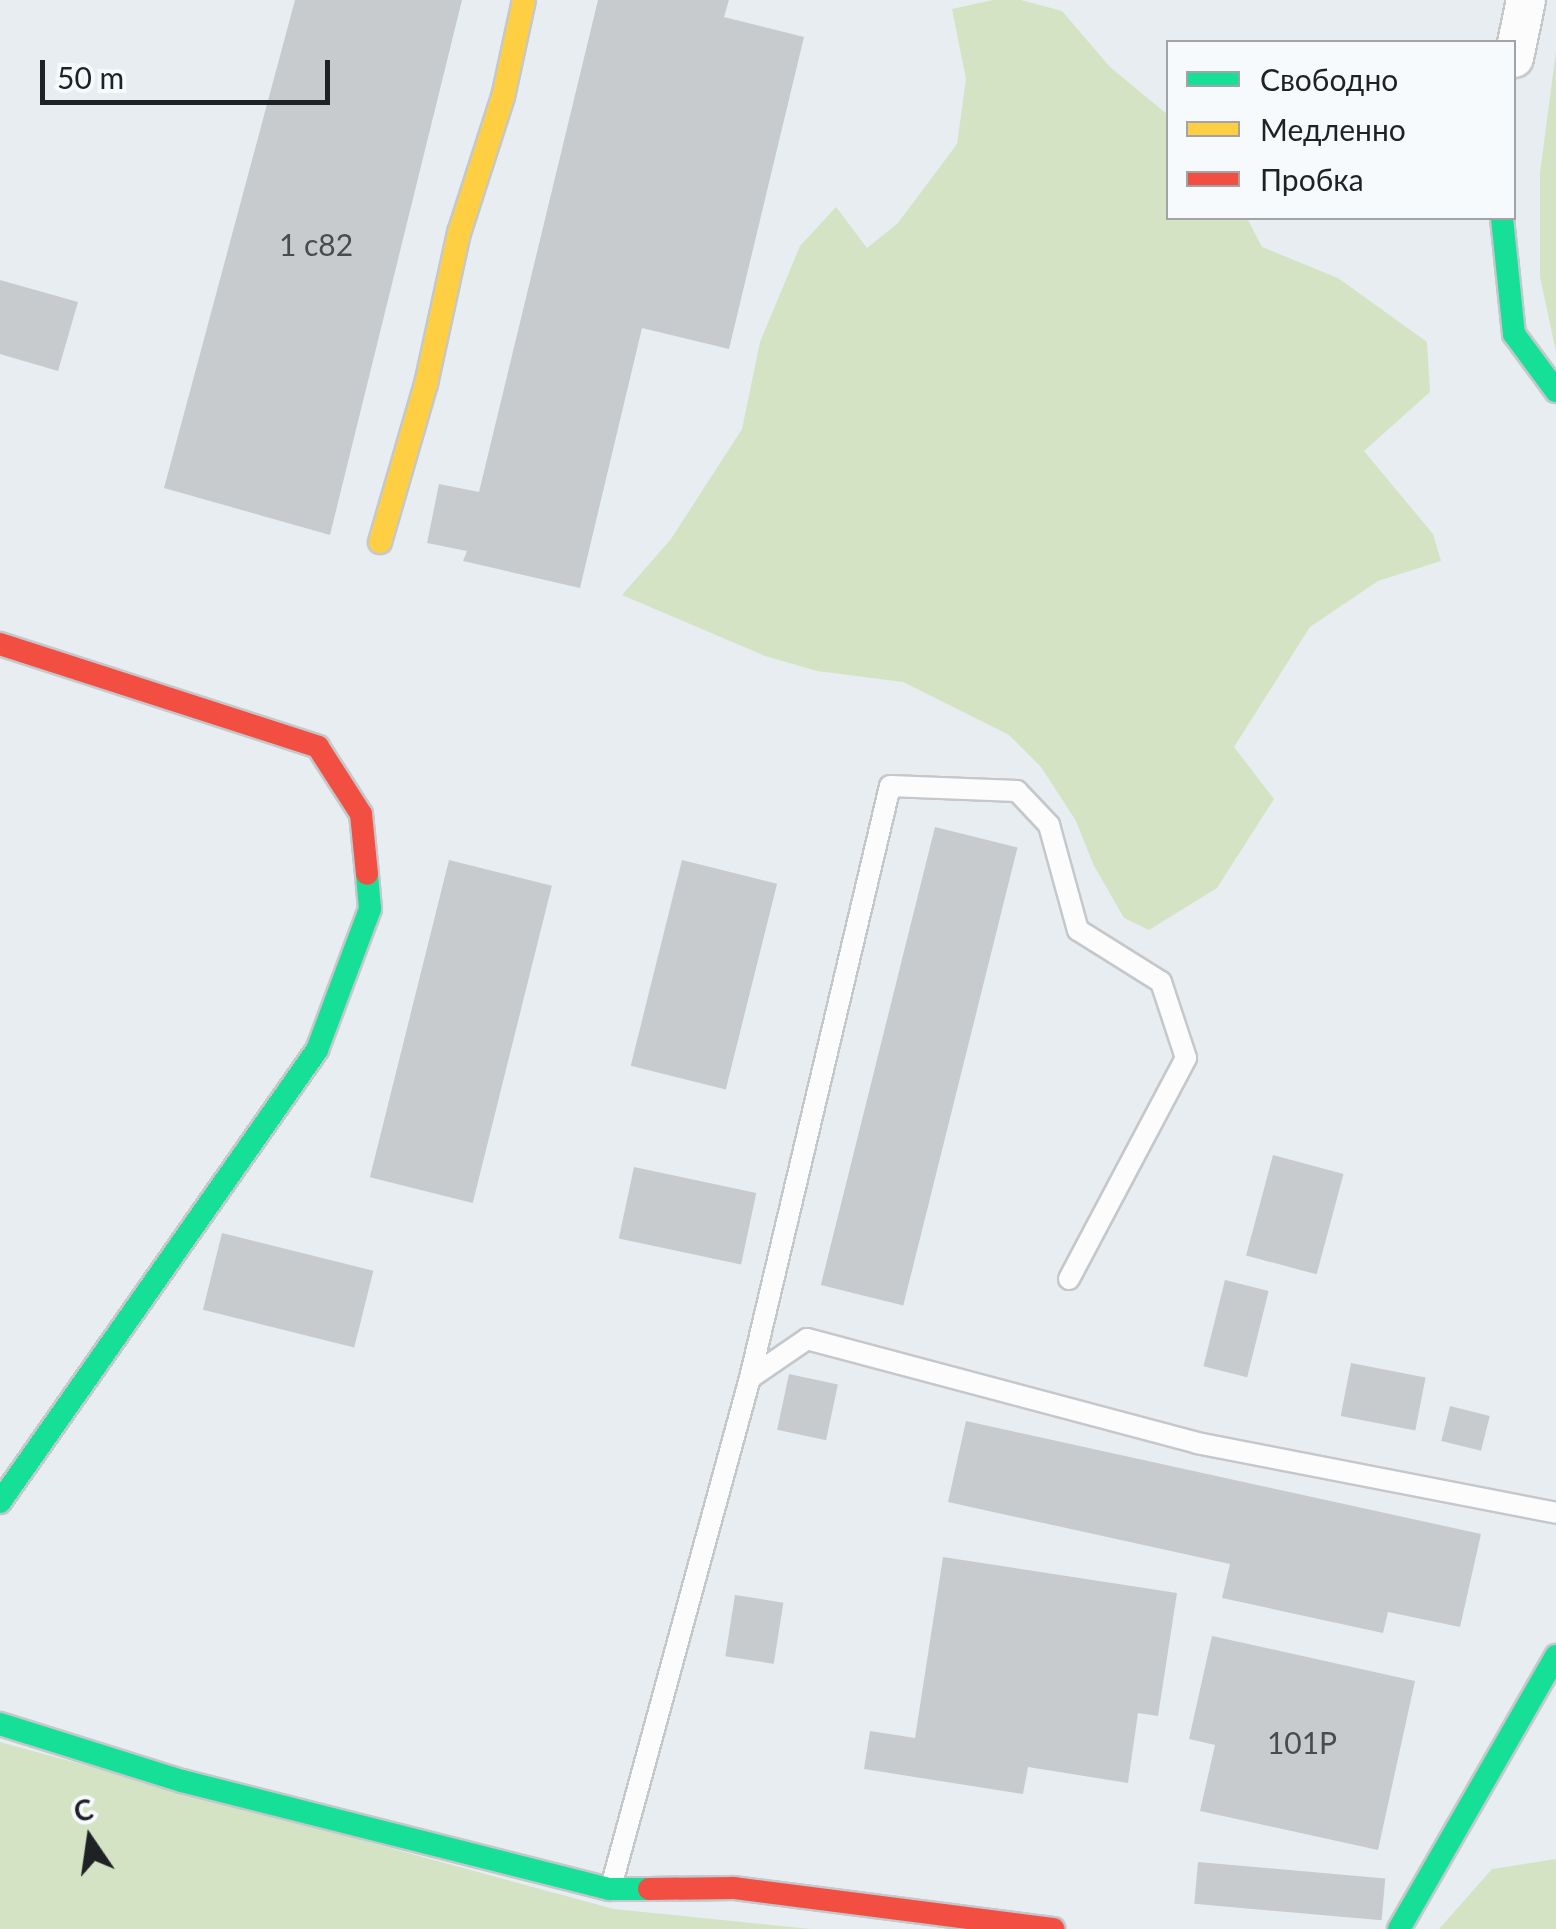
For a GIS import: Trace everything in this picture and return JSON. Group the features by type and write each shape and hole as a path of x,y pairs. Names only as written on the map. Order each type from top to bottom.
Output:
{"street":[{"path":"380,542 426,384 459,233 502,97 524,0"},
{"path":"1516,48 1526,0"},
{"path":"1502,220 1514,334 1556,391"},
{"path":"0,644 318,747 361,814 370,909 317,1050 0,1502"},
{"path":"1399,1929 1556,1656"},
{"path":"0,1724 182,1781 610,1889 734,1888 1053,1929"}],"lane":[{"path":"610,1889 750,1378 890,786 1017,791 1049,826 1078,930 1161,982 1186,1058 1069,1280"},
{"path":"750,1378 807,1340 1197,1443 1556,1513"}],"green space":[{"path":"993,0 1021,0 1062,11 1110,67 1166,113 1166,220 1248,220 1262,247 1338,278 1427,342 1430,392 1364,451 1433,534 1441,561 1378,581 1310,627 1234,747 1274,799 1217,888 1149,930 1124,918 1093,864 1076,821 1041,767 1009,735 903,682 817,671 765,656 622,595 671,539 742,429 760,342 800,246 836,207 867,248 898,223 957,144 966,79 952,9"},
{"path":"1556,51 1556,352 1540,277 1540,173"},
{"path":"0,1742 614,1909 811,1929 0,1929"},
{"path":"1556,1859 1556,1929 1439,1929 1492,1869"}],"building":[{"path":"295,0 462,0 330,535 164,488"},
{"path":"598,0 729,0 724,17 804,37 729,349 642,328 580,588 463,561 467,551 427,543 439,484 479,492"},
{"path":"0,280 78,302 58,371 0,354"},
{"path":"935,827 1017,848 903,1306 821,1285"},
{"path":"449,860 552,886 473,1203 370,1177"},
{"path":"682,860 777,884 726,1089 631,1066"},
{"path":"1273,1155 1344,1174 1317,1274 1246,1255"},
{"path":"634,1167 756,1193 741,1264 619,1238"},
{"path":"222,1233 373,1271 354,1347 203,1310"},
{"path":"1225,1280 1269,1291 1247,1377 1203,1366"},
{"path":"1351,1363 1426,1378 1415,1431 1341,1416"},
{"path":"789,1374 838,1384 826,1440 777,1430"},
{"path":"1450,1406 1490,1416 1481,1451 1441,1441"},
{"path":"966,1421 1481,1534 1460,1627 1388,1612 1383,1633 1222,1598 1230,1564 948,1502"},
{"path":"943,1557 1177,1593 1158,1716 1138,1713 1128,1783 1028,1767 1023,1794 864,1769 870,1731 915,1738"},
{"path":"735,1595 783,1603 774,1664 725,1656"},
{"path":"1212,1636 1415,1681 1378,1850 1200,1811 1215,1745 1189,1739"},
{"path":"1198,1862 1385,1878 1382,1920 1194,1904"}],"traffic: fast":[{"path":"1502,220 1514,334 1556,391"},
{"path":"0,1502 317,1050 370,909 367,874"},
{"path":"1399,1929 1556,1656"},
{"path":"0,1724 182,1781 610,1889 649,1889"}],"traffic: slow":[{"path":"380,542 426,384 459,233 503,97 524,0"}],"traffic: jam":[{"path":"0,644 318,747 361,814 367,874"},
{"path":"649,1889 734,1888 1053,1929"}]}
